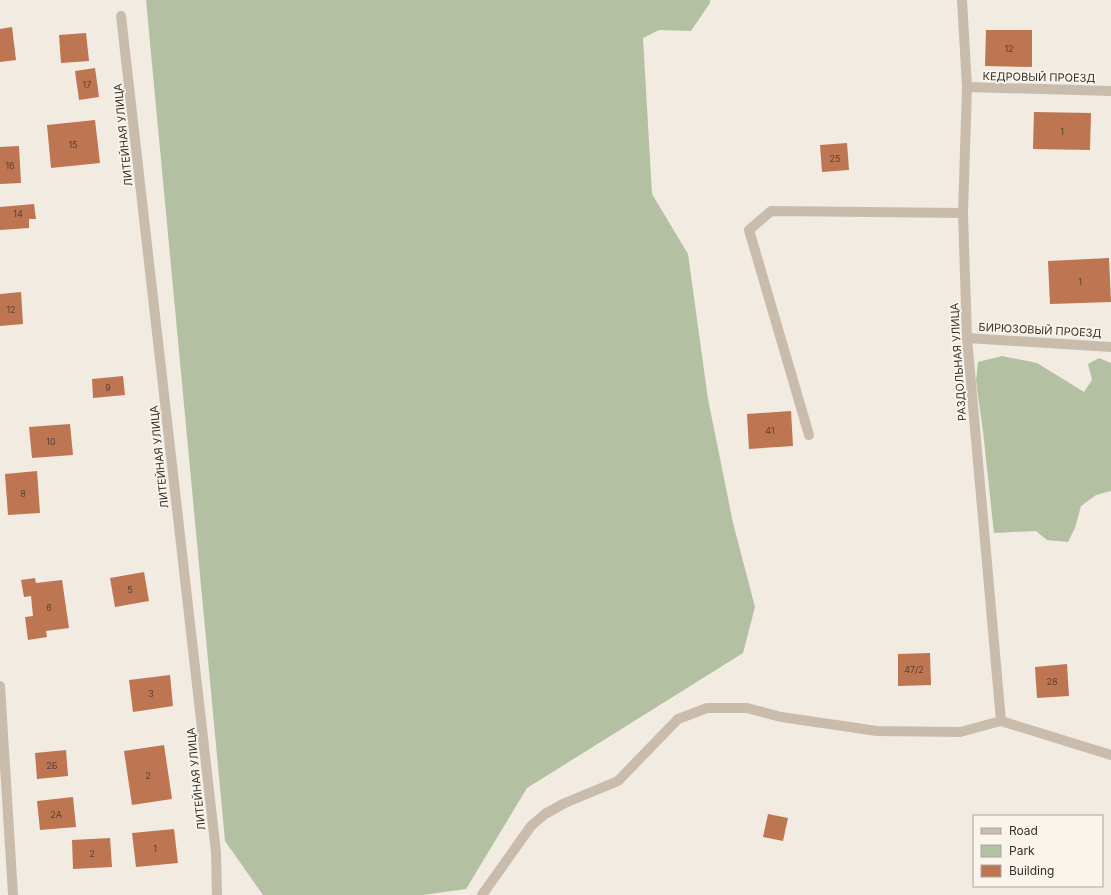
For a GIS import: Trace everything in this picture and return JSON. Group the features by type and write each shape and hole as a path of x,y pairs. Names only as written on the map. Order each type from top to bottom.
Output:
{"street":[{"name":"РАЗДОЛЬНАЯ УЛИЦА","path":"962,0 967,88 963,213 967,338 1002,721"},
{"name":"ЛИТЕЙНАЯ УЛИЦА","path":"121,16 216,852 217,895"},
{"name":"КЕДРОВЫЙ ПРОЕЗД","path":"967,88 1111,91"},
{"path":"809,435 749,230 771,211 963,213"},
{"name":"БИРЮЗОВЫЙ ПРОЕЗД","path":"967,338 1111,347"},
{"path":"0,686 13,895"},
{"path":"482,895 531,826 540,818 565,803 618,781 678,719 707,708 747,708 781,718 877,732 960,732 1002,721 1111,755"}],"green space":[{"path":"146,0 710,0 710,3 691,31 659,30 643,38 652,194 688,254 708,399 733,523 755,607 743,653 527,788 466,889 423,895 263,895 225,841"},
{"path":"1002,356 1037,363 1084,392 1092,380 1088,364 1099,358 1111,363 1111,491 1096,495 1081,506 1075,528 1068,542 1047,540 1036,531 994,533 976,381 978,362"}],"building":[{"path":"12,27 16,60 0,62 0,29"},
{"path":"986,30 1032,30 1032,67 985,66"},
{"path":"86,33 89,61 61,63 59,35"},
{"path":"95,68 99,97 79,100 75,71"},
{"path":"1034,112 1091,113 1090,150 1033,149"},
{"path":"95,120 100,163 51,168 47,125"},
{"path":"847,143 849,170 822,172 820,145"},
{"path":"19,146 21,183 0,184 0,147"},
{"path":"34,204 36,219 29,219 29,228 0,230 0,207"},
{"path":"1109,258 1111,302 1050,304 1048,261"},
{"path":"21,292 23,324 0,326 0,294"},
{"path":"123,376 125,395 93,398 92,379"},
{"path":"791,411 793,446 749,449 747,414"},
{"path":"70,424 73,455 32,458 29,427"},
{"path":"37,471 40,513 8,515 5,474"},
{"path":"144,572 149,601 115,607 110,578"},
{"path":"35,578 36,583 62,580 69,628 46,631 47,637 28,640 25,617 33,616 31,596 24,597 21,580"},
{"path":"930,653 931,685 898,686 898,654"},
{"path":"1067,664 1069,696 1037,698 1035,667"},
{"path":"170,675 173,706 133,712 129,680"},
{"path":"164,745 172,799 132,805 124,751"},
{"path":"66,750 68,776 37,779 35,753"},
{"path":"73,797 76,827 40,830 37,801"},
{"path":"768,814 788,818 783,841 763,837"},
{"path":"174,829 178,863 136,867 132,833"},
{"path":"110,838 112,867 73,869 72,840"}]}
